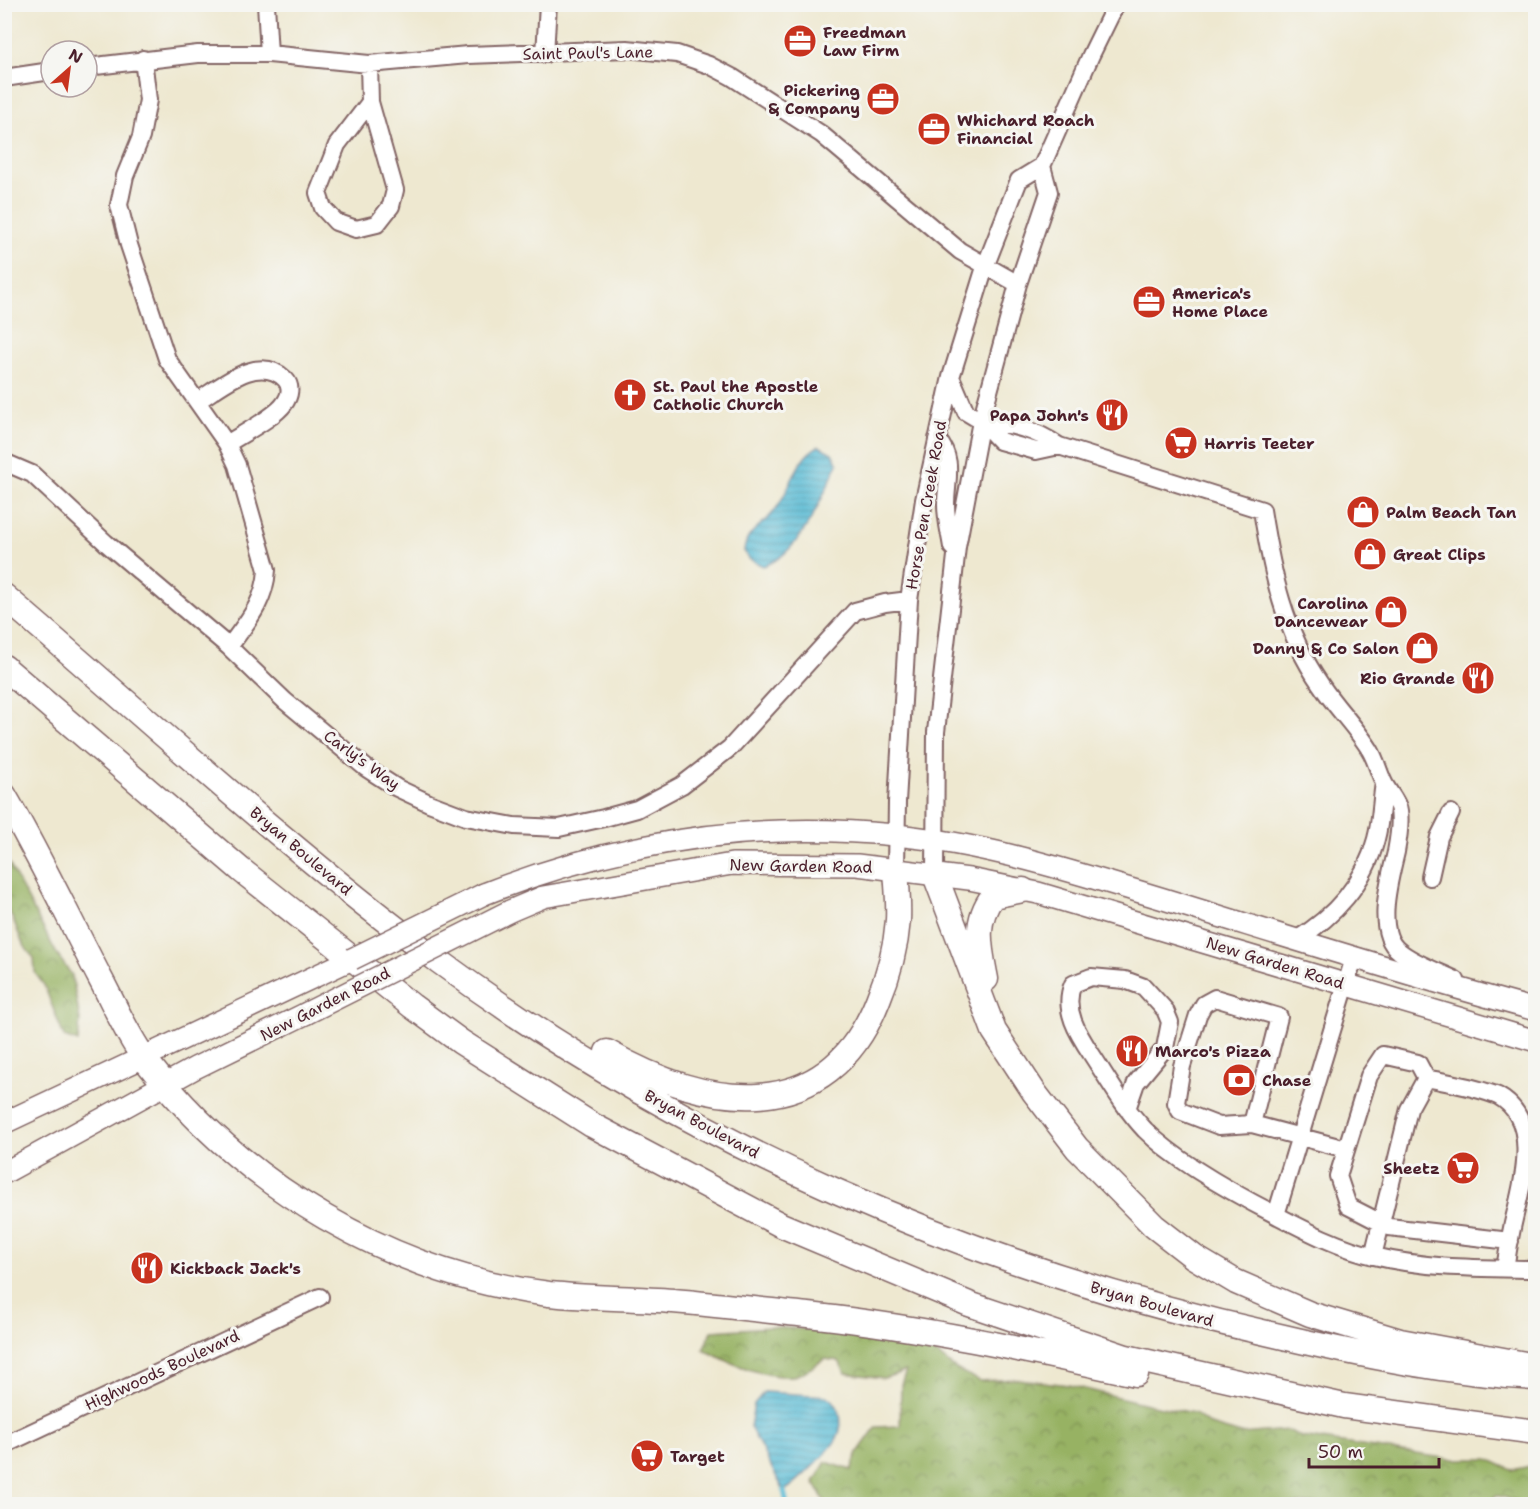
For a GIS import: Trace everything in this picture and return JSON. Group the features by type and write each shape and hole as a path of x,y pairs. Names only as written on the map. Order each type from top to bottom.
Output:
{"highway":[{"name":"Bryan Boulevard","path":"4,596 291,844 440,962 527,1022 737,1144 811,1180 973,1247 1126,1298 1224,1324 1407,1362 1502,1377 1536,1378"},
{"path":"4,667 241,870 412,1006 510,1074 592,1125 682,1175 781,1225 969,1304 1126,1357 1344,1406"},
{"path":"4,795 144,1059 166,1085 206,1126 282,1191 310,1208 393,1250 481,1279 548,1293 699,1304 963,1336 1179,1384 1536,1432"},
{"path":"440,962 662,1080 722,1096 754,1097 778,1093 802,1086 822,1075 853,1049 867,1028 885,983 898,921 896,870"},
{"path":"935,875 994,1031 1034,1092 1077,1148 1154,1226 1194,1257 1236,1282 1269,1297 1353,1328 1400,1341 1536,1366"},
{"path":"987,1011 987,983 978,931 982,914 993,896 1023,890"}],"main road":[{"name":"New Garden Road","path":"4,1123 283,994 484,894 540,872 597,855 686,838 752,831 832,831 896,835 980,848 1085,875 1354,958 1536,1010"},
{"name":"New Garden Road","path":"4,1173 195,1068 510,911 543,897 732,864 857,865 1023,890 1536,1041"}],"street":[{"path":"266,4 269,54"},
{"path":"545,54 548,4"},
{"path":"935,875 936,732 955,564 981,421 1018,284 1049,192 1042,166 1090,55 1116,4"},
{"name":"Saint Paul's Lane","path":"99,65 198,54 269,54 369,64 468,56 658,50 709,65 821,134 960,251 1018,284"},
{"path":"143,59 148,100 141,137 125,176 119,205 129,245 167,359 227,444 237,465 267,570 266,588 257,608 229,647"},
{"path":"369,64 370,102 395,190 392,206 377,224 356,229 336,222 323,208 318,192 337,146 370,102"},
{"path":"4,78 39,74"},
{"name":"Horse Pen Creek Road","path":"896,870 909,600 924,500 951,377 985,267 1019,180 1042,166"},
{"path":"198,401 250,371 264,369 274,371 288,381 290,389 283,406 227,444"},
{"path":"951,377 966,412 981,421 1011,424 1043,435 1059,446 1262,510 1271,567 1285,618 1305,660 1372,753 1384,783 1399,808 1397,845 1388,884 1386,927 1389,939 1397,951 1416,962 1508,1003"},
{"path":"937,439 945,448 950,465 946,507 955,564"},
{"name":"Carly's Way","path":"4,462 32,474 106,543 229,647 328,737 366,768 397,788 466,817 514,826 559,828 637,809 682,785 730,748 855,611 885,603 909,600"},
{"path":"1296,940 1330,916 1352,892 1376,839 1384,783"},
{"path":"1430,877 1439,837 1451,813"},
{"path":"1276,1215 1354,958"},
{"path":"1126,1109 1136,1083 1166,1048 1170,1023 1165,1010 1144,987 1125,980 1091,977 1072,984 1068,995 1068,1007 1082,1040 1126,1109 1147,1132 1180,1157 1240,1196 1322,1239 1372,1256 1406,1262 1536,1269"},
{"path":"1252,1124 1279,1017 1215,998 1204,1004 1198,1015 1185,1056 1177,1091 1176,1103 1180,1111 1220,1126 1252,1124 1346,1149"},
{"path":"1505,1268 1529,1160 1530,1138 1526,1121 1514,1106 1497,1096 1426,1078 1418,1063 1383,1055 1369,1076 1338,1176 1348,1206 1389,1227 1510,1241"},
{"path":"1372,1256 1383,1223 1393,1166 1409,1109 1426,1078"},
{"name":"Highwoods Boulevard","path":"4,1445 320,1297"}],"green space":[{"path":"5,856 58,956 72,975 80,1020 78,1042 64,1037 44,985 35,973 34,958 24,945 10,912 5,906"},
{"path":"770,1327 820,1330 925,1345 956,1369 980,1381 1017,1379 1069,1385 1194,1413 1210,1425 1241,1434 1288,1430 1301,1437 1450,1459 1488,1459 1512,1470 1535,1465 1535,1497 1524,1503 1496,1495 1489,1504 826,1504 814,1482 826,1462 851,1470 858,1452 876,1427 900,1426 901,1384 906,1371 884,1378 845,1373 839,1361 825,1359 800,1374 769,1375 746,1368 703,1349 712,1331"}],"water":[{"path":"819,446 832,453 838,463 809,523 788,550 776,560 763,566 749,559 744,551 747,539 778,507 803,459"},
{"path":"764,1392 827,1396 835,1404 840,1415 839,1433 834,1443 813,1466 784,1491 750,1427 754,1404"}],"waterway":[{"path":"784,1491 787,1504"}],"place":[{"name":"Freedman Law Firm","path":"800,41"},
{"name":"Pickering & Company","path":"883,99"},
{"name":"Whichard Roach Financial","path":"934,129"},
{"name":"America's Home Place","path":"1149,302"},
{"name":"St. Paul the Apostle Catholic Church","path":"630,395"},
{"name":"Papa John's","path":"1112,415"},
{"name":"Harris Teeter","path":"1181,443"},
{"name":"Palm Beach Tan","path":"1363,512"},
{"name":"Great Clips","path":"1370,554"},
{"name":"Carolina Dancewear","path":"1391,612"},
{"name":"Danny & Co Salon","path":"1422,648"},
{"name":"Rio Grande","path":"1478,678"},
{"name":"Marco's Pizza","path":"1132,1051"},
{"name":"Chase","path":"1239,1080"},
{"name":"Sheetz","path":"1463,1168"},
{"name":"Kickback Jack's","path":"147,1268"},
{"name":"Target","path":"647,1456"}]}
